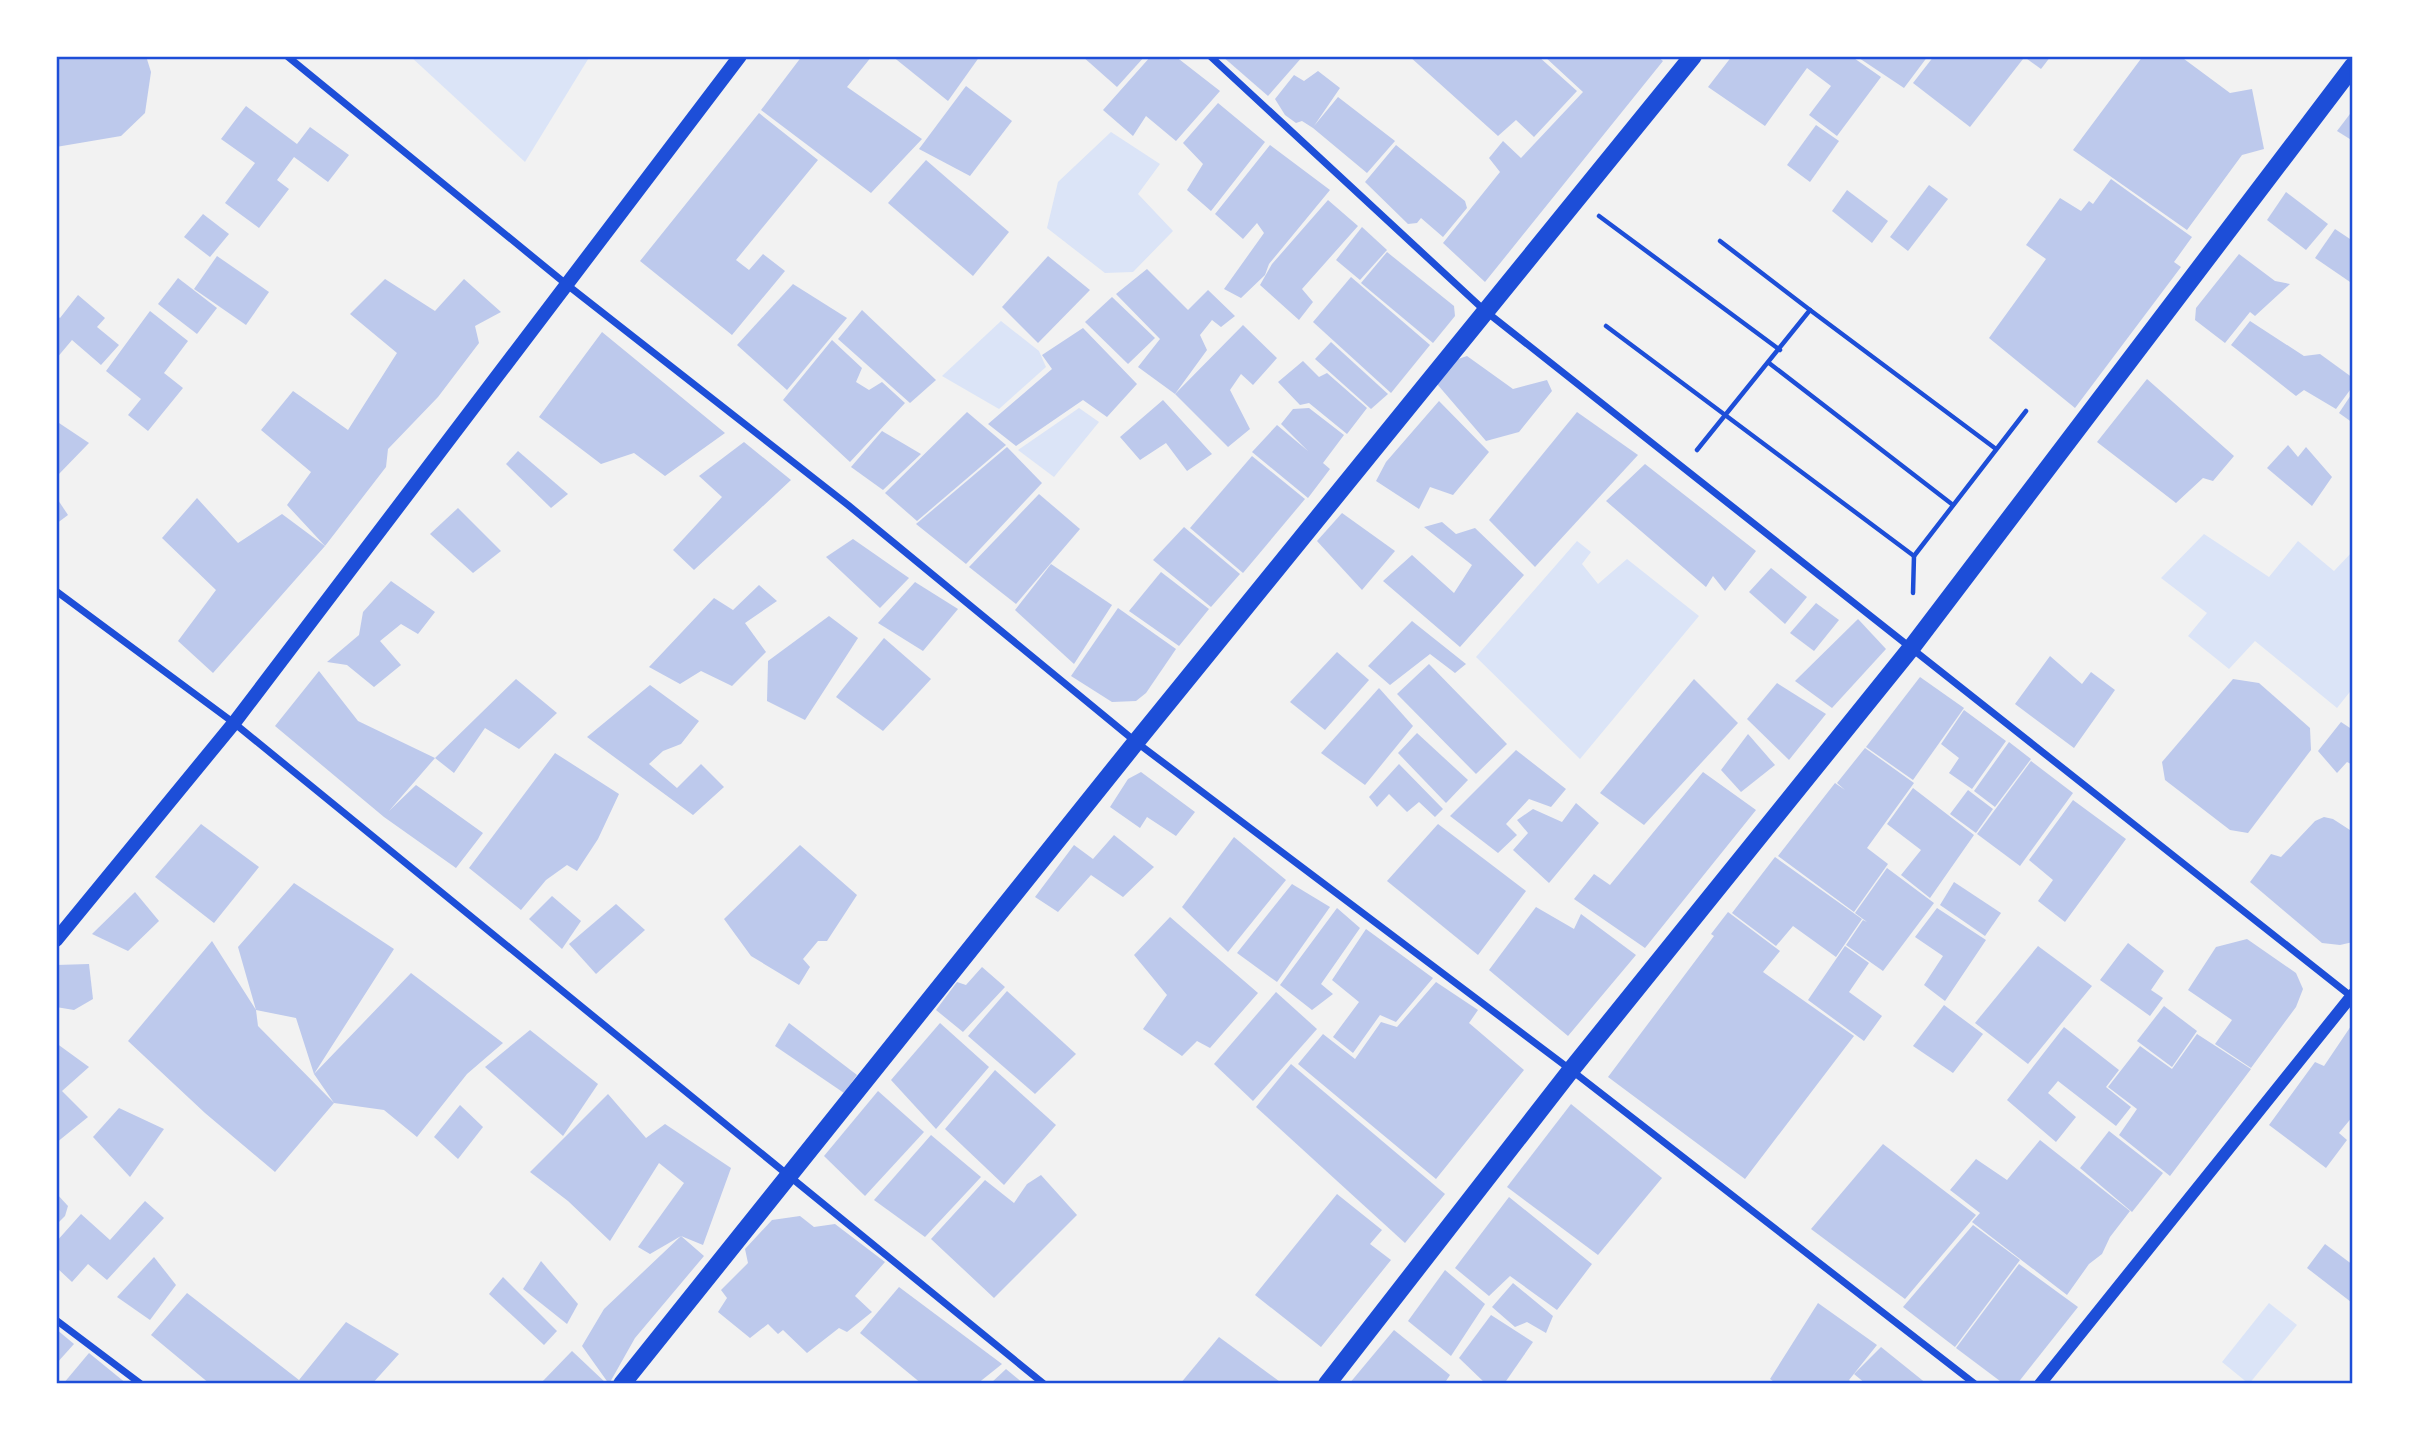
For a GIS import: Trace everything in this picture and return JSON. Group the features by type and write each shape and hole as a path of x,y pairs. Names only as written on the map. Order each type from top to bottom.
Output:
{"main road":[{"path":"56,940 234,723 740,56"},
{"path":"622,1384 1136,741 1693,56"},
{"path":"1327,1384 1571,1070 1912,647 2353,66"}],"street":[{"path":"288,56 566,284 848,505 1136,741 1571,1070 1975,1384"},
{"path":"1210,56 1484,310 2352,996 2040,1384"},
{"path":"56,591 234,723 1044,1384"},
{"path":"56,1320 141,1384"}],"path":[{"path":"1576,198 1780,350"},
{"path":"1720,241 1996,449"},
{"path":"1683,467 1810,310"},
{"path":"1606,326 1914,556"},
{"path":"1769,363 1953,505"},
{"path":"1913,595 1914,556 2026,411"}],"shaded area":[{"path":"410,56 590,56 525,162"},
{"path":"1111,132 1160,164 1138,194 1173,231 1133,272 1105,273 1047,228 1058,182"},
{"path":"1001,321 1039,351 1046,367 999,409 942,376"},
{"path":"1079,408 1099,422 1054,477 1018,450"},
{"path":"2204,534 2269,577 2298,541 2334,571 2353,551 2353,688 2337,708 2255,641 2229,669 2188,636 2207,613 2161,578"},
{"path":"1577,541 1591,552 1582,564 1598,584 1627,559 1699,616 1580,759 1476,657"},
{"path":"2269,1303 2297,1325 2249,1384 2222,1362"}],"building":[{"path":"56,56 146,56 151,72 145,113 121,136 56,147"},
{"path":"802,56 872,56 847,87 922,139 871,193 761,110"},
{"path":"892,56 980,56 948,101"},
{"path":"1082,56 1145,56 1117,87"},
{"path":"1151,56 1175,56 1220,91 1176,141 1146,116 1133,136 1103,110"},
{"path":"1222,56 1303,56 1268,96"},
{"path":"1409,56 1538,56 1577,91 1534,137 1516,120 1498,136"},
{"path":"1544,56 1611,56 1614,59 1616,56 1657,56 1663,61 1485,282 1443,243 1500,172 1489,158 1503,141 1521,158 1583,92"},
{"path":"1732,56 1851,56 1881,77 1837,136 1809,115 1831,86 1807,68 1765,126 1708,87"},
{"path":"1856,56 1928,56 1904,88"},
{"path":"1934,56 2018,56 2023,59 1970,127 1913,83"},
{"path":"2023,56 2051,56 2041,69"},
{"path":"2143,56 2180,56 2230,93 2252,89 2264,149 2242,155 2187,230 2073,150"},
{"path":"1318,71 1340,88 1314,126 1338,97 1395,141 1367,173 1313,128 1302,121 1296,123 1285,115 1275,99 1294,75 1304,81"},
{"path":"966,86 1012,121 970,176 919,149"},
{"path":"1218,103 1265,142 1211,211 1187,190 1203,164 1183,143"},
{"path":"246,106 297,144 310,127 349,155 328,182 294,157 277,180 289,189 259,228 225,203 255,163 221,139"},
{"path":"2353,110 2353,141 2337,131"},
{"path":"759,113 818,160 736,260 749,270 763,254 785,271 732,335 640,261"},
{"path":"1816,125 1839,141 1810,182 1787,165"},
{"path":"1270,145 1330,190 1269,264 1265,275 1241,298 1224,289 1264,233 1257,223 1243,239 1215,214"},
{"path":"1396,145 1465,201 1467,208 1443,237 1421,218 1417,223 1408,224 1365,182"},
{"path":"926,160 1009,232 973,276 888,203"},
{"path":"2111,179 2192,237 2174,262 2181,267 2075,408 1989,338 2046,259 2026,245 2060,198 2081,211 2089,201 2093,204"},
{"path":"1929,185 1948,199 1908,251 1890,237"},
{"path":"1847,190 1888,221 1872,243 1832,211"},
{"path":"2286,192 2328,224 2306,250 2267,220"},
{"path":"1328,200 1358,226 1302,289 1313,302 1299,320 1260,285 1272,264"},
{"path":"203,214 229,234 210,257 184,237"},
{"path":"1362,227 1387,250 1360,280 1336,260"},
{"path":"2335,229 2353,241 2353,284 2315,258"},
{"path":"1387,252 1454,306 1455,316 1433,343 1361,283"},
{"path":"2239,254 2275,281 2290,284 2255,316 2250,312 2225,343 2195,320 2196,308"},
{"path":"217,256 269,292 246,325 194,289"},
{"path":"1048,256 1090,290 1038,343 1002,307"},
{"path":"1147,269 1188,310 1208,290 1235,316 1221,327 1212,320 1200,335 1207,350 1175,394 1138,367 1160,339 1116,294"},
{"path":"1351,277 1430,345 1391,393 1313,322"},
{"path":"178,278 217,308 197,334 158,304"},
{"path":"385,279 435,311 464,279 501,312 475,326 479,343 438,397 388,449 386,467 325,546 287,505 311,472 261,430 293,391 348,430 397,353 350,314"},
{"path":"793,284 847,318 787,390 737,345"},
{"path":"78,295 105,318 97,327 119,345 101,365 72,340 56,359 56,315 60,318"},
{"path":"1112,297 1155,338 1128,364 1085,322"},
{"path":"862,310 936,380 910,403 838,339"},
{"path":"150,311 188,341 164,373 183,388 148,431 128,415 141,399 106,371"},
{"path":"2250,321 2304,356 2320,354 2353,378 2353,386 2336,409 2304,390 2296,396 2231,345"},
{"path":"1243,325 1277,358 1253,385 1241,374 1230,390 1250,429 1228,447 1175,394"},
{"path":"1083,328 1137,384 1107,417 1083,400 1016,446 988,424 1052,369 1042,355"},
{"path":"602,332 725,433 665,476 634,453 601,464 539,417"},
{"path":"832,340 862,368 856,382 869,390 882,382 905,403 850,462 783,400"},
{"path":"1331,342 1388,394 1371,409 1315,359"},
{"path":"1467,356 1513,389 1547,380 1552,391 1519,432 1486,441 1437,384 1455,360"},
{"path":"1303,361 1319,377 1327,373 1367,408 1347,434 1309,403 1300,405 1278,382"},
{"path":"2147,379 2234,456 2213,481 2203,478 2176,503 2097,442"},
{"path":"2353,392 2353,423 2339,413"},
{"path":"1163,400 1212,454 1187,471 1166,443 1140,460 1120,437"},
{"path":"1439,401 1489,452 1453,495 1430,487 1419,509 1376,481 1386,462"},
{"path":"1309,408 1344,435 1323,463 1330,469 1308,498 1252,452 1277,425 1308,451 1281,424 1293,409"},
{"path":"967,412 1006,445 917,521 885,493"},
{"path":"1577,412 1638,455 1535,567 1489,520"},
{"path":"56,421 89,443 56,477"},
{"path":"882,431 921,454 883,490 851,467"},
{"path":"744,442 791,480 694,570 673,550 722,497 699,476"},
{"path":"2288,445 2298,457 2306,447 2332,477 2312,506 2267,468"},
{"path":"1007,447 1042,483 966,564 916,524"},
{"path":"518,451 568,494 551,508 506,464"},
{"path":"1252,456 1305,499 1243,573 1190,528"},
{"path":"1645,464 1756,551 1725,591 1713,576 1706,587 1606,501"},
{"path":"1039,494 1080,529 1016,604 969,567"},
{"path":"56,497 68,515 56,524"},
{"path":"197,498 238,543 282,514 325,546 213,673 178,641 216,590 162,538"},
{"path":"458,508 501,551 473,573 430,534"},
{"path":"1342,513 1395,551 1362,590 1317,541"},
{"path":"1442,522 1456,534 1475,528 1524,575 1460,647 1383,581 1412,555 1454,593 1472,565 1424,527"},
{"path":"1184,527 1240,574 1211,607 1153,560"},
{"path":"853,539 909,578 880,608 826,557"},
{"path":"1051,564 1112,605 1074,664 1015,610"},
{"path":"1771,568 1807,597 1785,624 1749,592"},
{"path":"1161,572 1209,609 1179,646 1129,611"},
{"path":"391,581 435,612 418,634 401,624 380,641 401,665 374,687 347,665 327,662 359,635 363,612"},
{"path":"915,582 958,609 923,651 878,623"},
{"path":"759,585 777,601 745,623 766,652 732,686 701,671 680,684 649,667 714,598 733,610"},
{"path":"1816,603 1839,620 1814,651 1790,633"},
{"path":"1118,608 1176,649 1146,693 1136,701 1112,702 1071,676"},
{"path":"829,616 858,638 805,720 767,701 768,661"},
{"path":"1858,619 1886,649 1832,708 1795,681"},
{"path":"1412,621 1466,664 1455,673 1430,654 1390,685 1368,666"},
{"path":"884,638 931,679 883,731 836,697"},
{"path":"1337,652 1369,680 1325,730 1290,702"},
{"path":"2050,656 2082,684 2091,672 2115,690 2074,748 2015,704"},
{"path":"1429,664 1507,744 1476,774 1397,694"},
{"path":"319,671 358,721 435,758 389,811 416,785 483,833 456,868 384,817 275,726"},
{"path":"1920,677 1964,708 1913,780 1866,747"},
{"path":"516,679 557,713 519,749 485,728 454,773 435,758"},
{"path":"1694,679 1738,723 1644,825 1600,793"},
{"path":"2233,679 2259,683 2310,728 2311,750 2248,833 2230,830 2165,780 2162,762"},
{"path":"1777,683 1826,714 1789,760 1747,719"},
{"path":"650,685 699,721 681,744 663,751 649,764 677,788 701,764 724,787 693,815 587,737"},
{"path":"1379,688 1413,726 1365,785 1321,753"},
{"path":"1964,710 2006,741 1972,789 1949,773 1959,758 1941,744"},
{"path":"2341,722 2353,730 2353,765 2347,762 2337,773 2318,751"},
{"path":"1417,733 1468,780 1446,803 1398,753"},
{"path":"1748,734 1775,765 1741,792 1721,770"},
{"path":"2009,742 2031,759 1995,807 1974,791"},
{"path":"1865,748 1914,783 1867,848 1888,864 1854,912 1778,856 1835,783 1845,790 1837,783"},
{"path":"1516,750 1566,789 1551,807 1529,799 1506,824 1517,835 1498,853 1450,816"},
{"path":"555,753 619,794 598,839 577,871 567,865 546,880 521,910 469,868"},
{"path":"2031,761 2073,793 2020,866 1977,834"},
{"path":"1399,764 1443,809 1435,817 1419,802 1407,812 1389,794 1377,807 1369,797"},
{"path":"1141,772 1195,812 1176,836 1147,817 1140,828 1110,807 1128,779"},
{"path":"1703,772 1756,810 1645,948 1574,899 1594,874 1610,885"},
{"path":"1913,788 1974,835 1930,898 1901,875 1921,850 1887,824"},
{"path":"1968,790 1993,809 1976,833 1950,814"},
{"path":"2073,800 2126,839 2065,922 2038,901 2053,880 2029,860"},
{"path":"1576,803 1599,823 1549,883 1513,850 1528,833 1517,820 1533,809 1562,822"},
{"path":"2324,817 2333,819 2353,832 2353,942 2340,945 2322,943 2250,882 2271,854 2281,857 2315,821"},
{"path":"201,824 259,867 214,923 155,877"},
{"path":"1438,824 1526,891 1478,955 1387,881"},
{"path":"1114,835 1154,867 1123,897 1091,875 1058,912 1035,897 1074,845 1093,859"},
{"path":"1234,837 1286,880 1228,952 1182,907"},
{"path":"800,845 857,895 827,941 818,941 803,959 810,967 799,985 751,956 724,919"},
{"path":"1775,857 1862,919 1836,957 1793,926 1776,946 1732,913"},
{"path":"1887,868 1934,903 1883,971 1846,945 1863,920 1867,922 1855,913"},
{"path":"1954,882 2001,913 1985,936 1940,905"},
{"path":"294,883 394,949 314,1074 296,1018 256,1010 238,947"},
{"path":"1292,884 1330,907 1277,982 1237,953"},
{"path":"135,892 159,921 128,951 92,934"},
{"path":"552,896 581,921 562,949 529,919"},
{"path":"616,904 645,930 596,974 569,944"},
{"path":"1536,907 1574,929 1581,914 1636,955 1568,1036 1489,970"},
{"path":"1337,908 1360,928 1321,984 1333,994 1312,1010 1280,985"},
{"path":"1937,908 1986,940 1945,1001 1924,985 1943,956 1915,937"},
{"path":"1728,912 1780,951 1763,972 1854,1036 1745,1179 1608,1077 1714,936 1711,934"},
{"path":"1170,917 1258,993 1210,1048 1197,1041 1182,1056 1143,1029 1167,995 1134,955"},
{"path":"1366,929 1433,978 1396,1022 1380,1015 1353,1053 1333,1037 1359,1002 1332,980"},
{"path":"2247,939 2296,973 2303,989 2296,1007 2251,1068 2215,1044 2232,1020 2188,990 2216,947"},
{"path":"212,941 256,1010 258,1026 334,1103 275,1172 205,1113 128,1041"},
{"path":"2128,943 2164,971 2151,990 2163,998 2150,1016 2100,980"},
{"path":"1845,946 1869,963 1849,992 1882,1016 1864,1041 1808,1000"},
{"path":"2038,946 2092,986 2028,1064 1975,1023"},
{"path":"89,964 93,999 74,1010 56,1007 56,965"},
{"path":"982,967 1005,987 963,1032 936,1010 957,982 966,985"},
{"path":"411,973 503,1043 467,1074 417,1137 384,1110 334,1103 314,1074"},
{"path":"1436,982 1478,1010 1469,1023 1524,1070 1436,1179 1298,1064 1323,1034 1355,1059 1381,1022 1397,1027"},
{"path":"1007,991 1076,1054 1035,1094 968,1036"},
{"path":"1276,992 1317,1029 1253,1101 1214,1064"},
{"path":"1944,1005 1983,1034 1953,1073 1913,1046"},
{"path":"2164,1006 2197,1031 2172,1067 2137,1041"},
{"path":"789,1023 857,1075 844,1093 775,1046"},
{"path":"940,1023 989,1067 936,1129 891,1080"},
{"path":"2351,1026 2353,1116 2339,1133 2347,1140 2326,1168 2269,1125 2315,1062 2324,1066"},
{"path":"2064,1027 2119,1070 2106,1087 2131,1107 2116,1126 2058,1081 2048,1093 2076,1117 2056,1142 2007,1100"},
{"path":"530,1030 598,1084 563,1136 485,1067"},
{"path":"2197,1034 2251,1069 2170,1176 2119,1135 2137,1109 2108,1087 2140,1046 2172,1069"},
{"path":"56,1043 89,1067 62,1091 88,1117 56,1143"},
{"path":"1291,1064 1445,1194 1405,1243 1256,1107"},
{"path":"995,1070 1056,1125 1004,1185 945,1129"},
{"path":"878,1091 924,1132 865,1196 824,1156"},
{"path":"608,1094 646,1138 665,1124 731,1168 703,1245 681,1236 650,1254 638,1247 684,1183 659,1163 610,1241 568,1201 530,1172"},
{"path":"1571,1104 1662,1178 1598,1255 1507,1187"},
{"path":"460,1105 483,1127 458,1159 434,1137"},
{"path":"119,1108 164,1129 130,1177 93,1137"},
{"path":"2109,1131 2163,1173 2132,1212 2080,1168"},
{"path":"931,1135 981,1177 925,1237 874,1200"},
{"path":"2040,1140 2130,1211 2110,1237 2102,1254 2089,1264 2067,1295 1972,1222 1980,1213 1950,1190 1976,1159 2007,1180"},
{"path":"1883,1144 1976,1215 1905,1299 1811,1229"},
{"path":"1041,1175 1077,1215 994,1298 931,1239 985,1180 1014,1203 1027,1184"},
{"path":"56,1193 68,1206 65,1216 56,1225"},
{"path":"1337,1194 1382,1230 1370,1244 1391,1260 1321,1347 1255,1295"},
{"path":"1509,1197 1592,1264 1557,1310 1510,1276 1489,1296 1455,1268"},
{"path":"145,1201 164,1218 107,1280 88,1264 72,1282 56,1267 56,1242 81,1214 110,1240"},
{"path":"800,1216 814,1227 835,1224 885,1262 855,1296 872,1312 847,1332 839,1328 807,1353 783,1330 778,1334 768,1324 750,1338 718,1312 727,1298 721,1290 748,1263 745,1249 772,1220"},
{"path":"1973,1225 2020,1260 1955,1347 1903,1307"},
{"path":"681,1236 704,1256 635,1338 609,1384 582,1346 604,1309"},
{"path":"2325,1244 2353,1265 2351,1302 2307,1268"},
{"path":"154,1257 176,1285 150,1320 117,1297"},
{"path":"541,1261 578,1304 567,1324 523,1289"},
{"path":"2019,1264 2078,1307 2017,1384 2004,1384 1956,1348"},
{"path":"1445,1270 1485,1304 1451,1356 1408,1321"},
{"path":"503,1277 557,1331 544,1345 489,1294"},
{"path":"1513,1283 1553,1316 1546,1333 1527,1322 1515,1327 1492,1307"},
{"path":"899,1287 1002,1364 977,1384 922,1384 860,1333"},
{"path":"187,1293 299,1380 346,1322 399,1354 372,1384 210,1384 151,1335"},
{"path":"1818,1303 1877,1345 1849,1380 1854,1384 1777,1384 1770,1379"},
{"path":"1491,1315 1533,1342 1504,1384 1486,1384 1459,1358"},
{"path":"56,1329 74,1344 56,1364"},
{"path":"1394,1330 1450,1375 1444,1384 1349,1384"},
{"path":"1219,1337 1283,1384 1180,1384"},
{"path":"1881,1347 1927,1384 1866,1384 1854,1374"},
{"path":"572,1351 607,1384 540,1384"},
{"path":"89,1353 127,1384 63,1384"},
{"path":"1006,1369 1024,1384 990,1384"}]}
